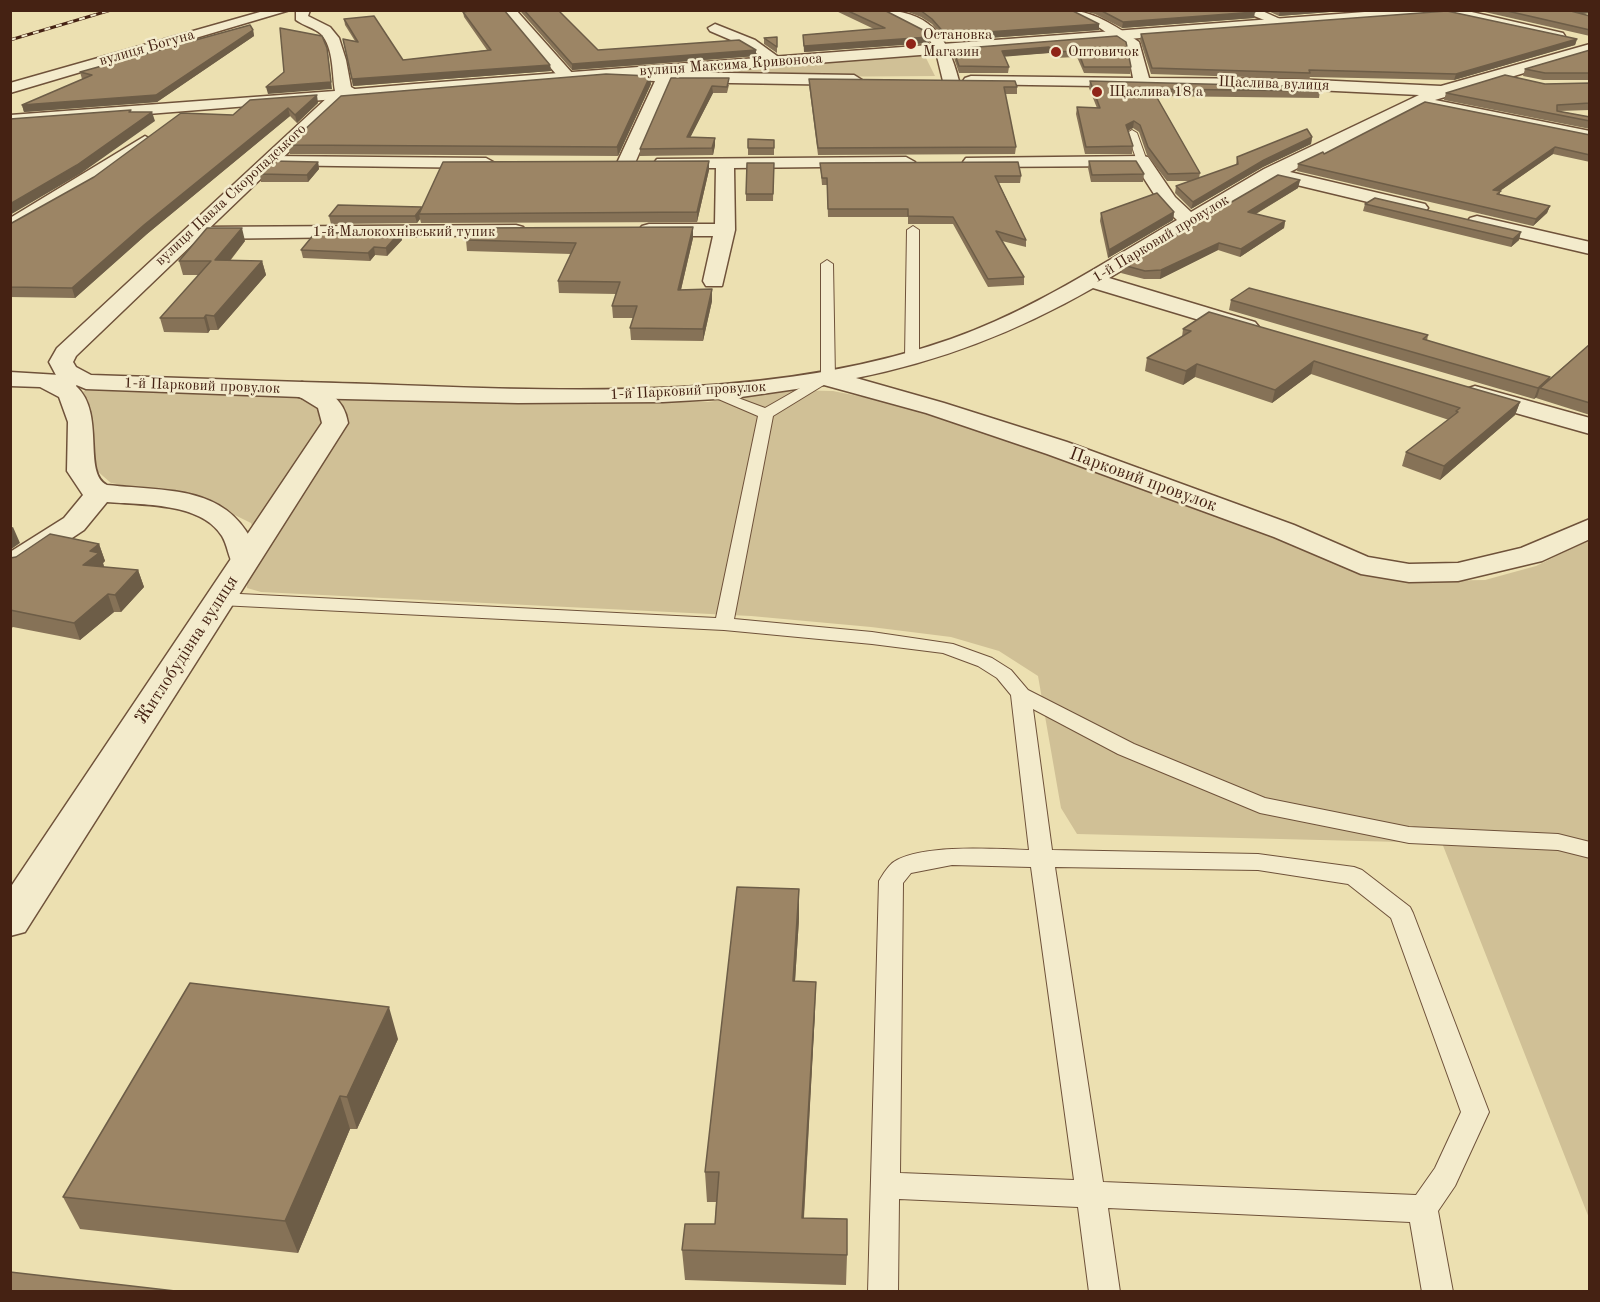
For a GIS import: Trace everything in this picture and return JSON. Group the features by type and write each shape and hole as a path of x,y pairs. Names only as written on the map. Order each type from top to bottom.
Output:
{"street":[{"name":"вулиця Богуна","path":"10,88 284,10"},
{"path":"303,10 302,17 305,21 328,33 338,58 342,90 355,94"},
{"path":"508,10 567,77"},
{"path":"883,10 927,29 940,40 951,81"},
{"path":"1068,10 1105,25 1134,45 1142,81"},
{"path":"1245,10 1281,23"},
{"name":"вулиця Максима Кривоноса","path":"10,120 1281,23 1399,12 1450,11 1590,42"},
{"path":"715,28 750,43 777,61"},
{"name":"Щаслива вулиця","path":"930,81 1142,81 1294,84 1442,91 1590,48"},
{"path":"592,75 865,80"},
{"path":"626,163 664,78"},
{"name":"1-й Парковий провулок","path":"10,380 302,390 595,396 709,392 828,378 912,358 968,341 1027,315 1091,280 1271,173 1442,91"},
{"name":"вулиця Павла Скоропадського","path":"86,382 66,372 61,362 65,353 335,99 355,94"},
{"path":"1417,101 1590,136"},
{"path":"10,227 88,180 189,106"},
{"path":"269,161 503,163"},
{"path":"948,162 1142,161 1168,201 1190,222"},
{"path":"604,163 925,162"},
{"path":"714,281 725,230 725,163"},
{"path":"1271,173 1590,248"},
{"path":"630,230 725,230"},
{"name":"1-й Малокохнівський тупик","path":"191,233 535,231"},
{"path":"1091,280 1270,334"},
{"name":"Парковий провулок","path":"828,378 934,408 1057,448 1284,531 1361,565 1409,573 1458,572 1531,555 1590,528"},
{"path":"44,380 69,392 82,427 79,462 87,484 100,494 168,499 204,510 233,530 245,560"},
{"path":"1449,387 1590,426"},
{"name":"Житлобудівна вулиця","path":"10,921 335,423 334,411 328,402 319,394 302,390"},
{"path":"10,566 74,524 100,494"}],"lane":[{"path":"1495,75 1515,80"},
{"path":"1132,133 1142,161"},
{"path":"912,358 913,230"},
{"path":"724,624 766,414 828,378 827,264"},
{"path":"709,392 766,414"},
{"path":"220,599 724,624 872,638 946,648 985,662 1004,674 1022,694 1126,749 1260,805 1409,835 1558,842 1590,850"},
{"path":"1022,694 1041,859 1105,1292"},
{"path":"883,1292 891,881 904,866 952,857 1258,862 1354,876 1401,913 1475,1112 1445,1177 1423,1209 1438,1292"},
{"path":"885,1185 1423,1209"}],"shaded area":[{"path":"924,54 935,76 782,77 668,73"},
{"path":"145,389 476,401 708,402 788,390 833,391 909,406 1177,499 1357,570 1422,581 1485,580 1536,566 1589,540 1589,1218 1442,843 1077,834 1061,808 1038,676 999,651 951,637 751,616 261,592 247,588 246,579 263,555 251,523 208,502 182,495 111,483 89,464 79,394 86,390"}],"building":[{"path":"504,10 550,65 352,79 343,39 358,42 344,19 374,16 403,60 491,50 463,12"},
{"path":"524,10 558,10 598,50 739,40 756,50 572,64"},
{"path":"846,10 884,10 925,31 929,37 804,46 803,35 885,28"},
{"path":"920,10 1071,10 1099,24 946,35 932,19"},
{"path":"1100,10 1250,10 1255,12 1123,22"},
{"path":"1503,10 1567,10 1590,16 1590,30"},
{"path":"1447,11 1577,39 1456,74 1309,70 1310,73 1152,68 1141,34"},
{"path":"250,25 253,30 156,95 22,105 92,75 80,72"},
{"path":"280,28 322,36 327,48 331,82 266,87 284,72"},
{"path":"1117,36 1126,42 1131,67 1084,67 1078,51 1055,52 1049,47 1002,51 1009,67 959,66 953,49"},
{"path":"777,37 777,47 764,38"},
{"path":"1590,50 1590,73 1545,73 1525,69"},
{"path":"606,74 650,76 617,147 288,145 341,96"},
{"path":"1505,75 1545,84 1590,83 1590,103 1557,105 1557,111 1590,117 1590,121 1446,93"},
{"path":"671,78 729,78 727,87 712,86 687,137 715,138 712,148 640,149"},
{"path":"809,79 1015,81 1017,87 1004,87 1016,147 818,148"},
{"path":"1090,81 1318,87 1320,91 1152,89 1200,173 1168,174 1148,147 1140,125 1134,121 1126,125 1133,146 1086,147 1077,107 1100,108"},
{"path":"317,95 295,115 288,108 144,225 72,288 10,287 10,224 94,177 181,113 233,115 250,100"},
{"path":"1425,102 1590,135 1590,155 1555,147 1493,190 1501,191 1497,194 1550,206 1536,219 1298,164 1323,152 1324,154"},
{"path":"131,110 129,112 152,112 77,165 10,204 10,119"},
{"path":"1307,129 1312,137 1264,160 1193,202 1176,186 1238,164 1237,157"},
{"path":"748,139 774,140 774,148 748,148"},
{"path":"273,161 318,162 307,175 260,174"},
{"path":"709,161 697,212 419,214 443,162"},
{"path":"1089,161 1136,161 1144,174 1092,175"},
{"path":"1018,162 1021,176 995,176 1026,240 996,231 1024,277 988,279 953,217 908,216 908,209 828,209 827,178 822,178 820,163"},
{"path":"747,163 774,163 773,194 746,194"},
{"path":"1278,175 1300,180 1248,212 1285,221 1241,249 1219,243 1161,270 1145,271 1123,265"},
{"path":"1157,193 1174,212 1109,250 1101,213"},
{"path":"1375,198 1521,232 1513,239 1365,204"},
{"path":"338,205 422,207 415,216 329,216"},
{"path":"693,227 678,290 712,289 703,329 630,328 637,306 612,306 620,282 558,281 576,243 466,240 473,228"},
{"path":"207,228 242,228 215,260 262,261 214,316 160,318 211,261 179,261"},
{"path":"400,232 386,248 374,247 368,253 301,250 315,233"},
{"path":"1249,288 1428,335 1423,339 1550,377 1538,388 1231,300"},
{"path":"1209,312 1520,402 1444,466 1406,452 1458,412 1456,411 1460,408 1314,361 1275,390 1197,364 1186,371 1147,358 1191,331 1183,329"},
{"path":"1590,344 1590,403 1540,388"},
{"path":"50,534 99,544 90,551 99,553 83,565 138,570 115,595 108,594 74,623 10,610 10,558 16,557"},
{"path":"737,887 799,889 793,981 816,982 802,1218 847,1219 847,1255 682,1250 685,1224 715,1224 719,1172 705,1172"},
{"path":"190,983 389,1007 347,1097 340,1096 285,1221 63,1197"},
{"path":"10,1272 184,1292 10,1292"}],"railway":[{"path":"10,40 111,10"}],"place":[{"name":"Остановка Магазин","path":"911,44"},
{"name":"Оптовичок","path":"1056,52"},
{"name":"Щаслива 18 а","path":"1097,92"}]}
